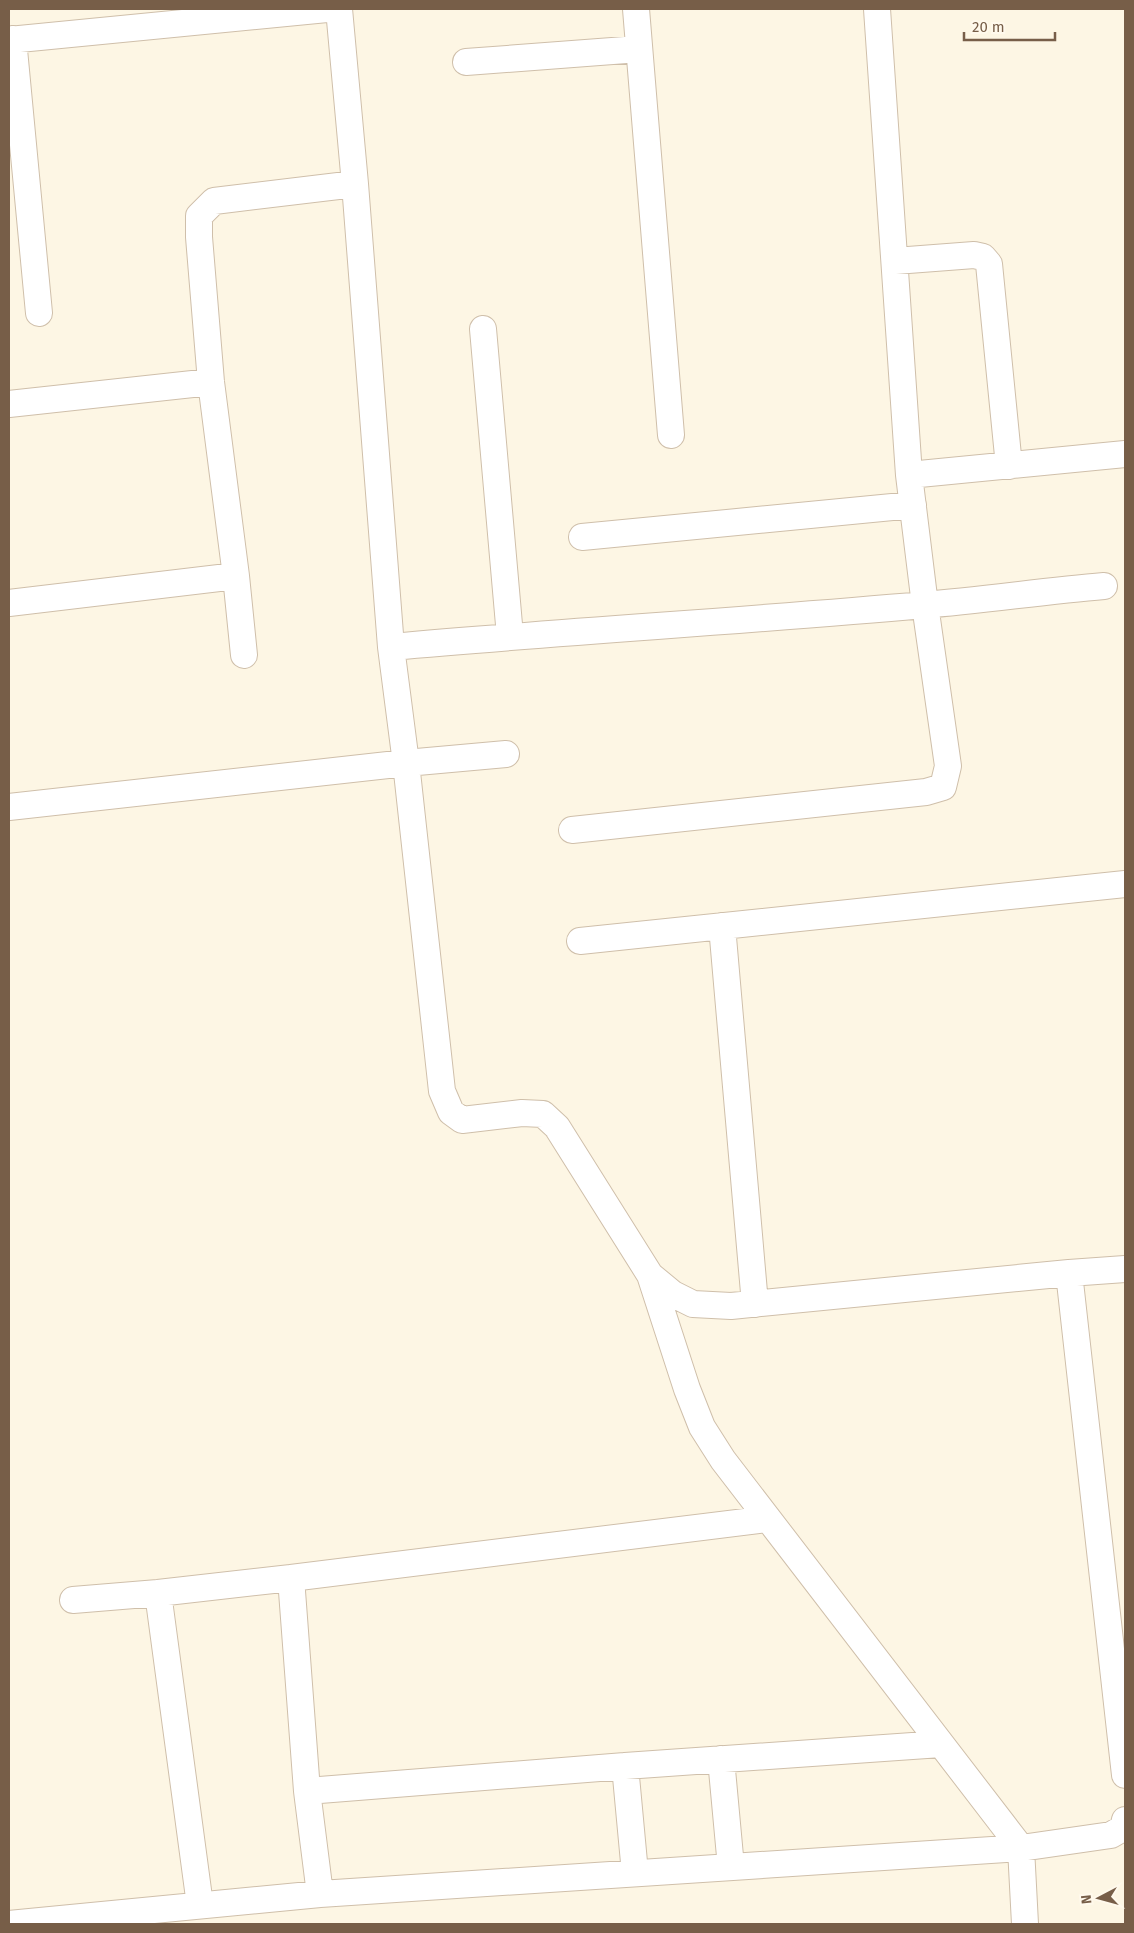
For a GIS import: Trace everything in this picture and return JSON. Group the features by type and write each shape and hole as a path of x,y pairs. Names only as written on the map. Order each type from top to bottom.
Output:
{"street":[{"path":"39,313 18,182 11,39 327,9"},
{"path":"339,9 355,184 391,647 406,763 442,1090 451,1112 462,1120 522,1113 543,1114 557,1127 650,1275 687,1389 702,1427 723,1460 1021,1848 1025,1924"},
{"path":"636,9 671,435"},
{"path":"572,830 926,792 943,787 948,766 909,475 877,9"},
{"path":"466,62 639,49"},
{"path":"244,655 236,576 211,382 199,237 199,216 214,201 355,184"},
{"path":"894,261 974,255 983,256 989,264 1009,466"},
{"path":"483,329 510,636"},
{"path":"9,404 211,382"},
{"path":"909,475 1125,454"},
{"path":"582,537 913,505"},
{"path":"9,603 236,576"},
{"path":"391,647 510,636 925,605 1104,586"},
{"path":"9,807 406,763 506,754"},
{"path":"580,941 1125,884"},
{"path":"722,926 755,1304"},
{"path":"650,1275 673,1294 693,1304 731,1306 1125,1269"},
{"path":"1069,1273 1125,1774"},
{"path":"73,1600 158,1593 291,1578 768,1520"},
{"path":"291,1578 307,1791 320,1894"},
{"path":"158,1593 200,1906"},
{"path":"307,1791 941,1744"},
{"path":"721,1759 731,1867"},
{"path":"625,1766 635,1874"},
{"path":"9,1924 320,1894 1021,1848 1111,1835 1123,1828 1125,1820"}]}
